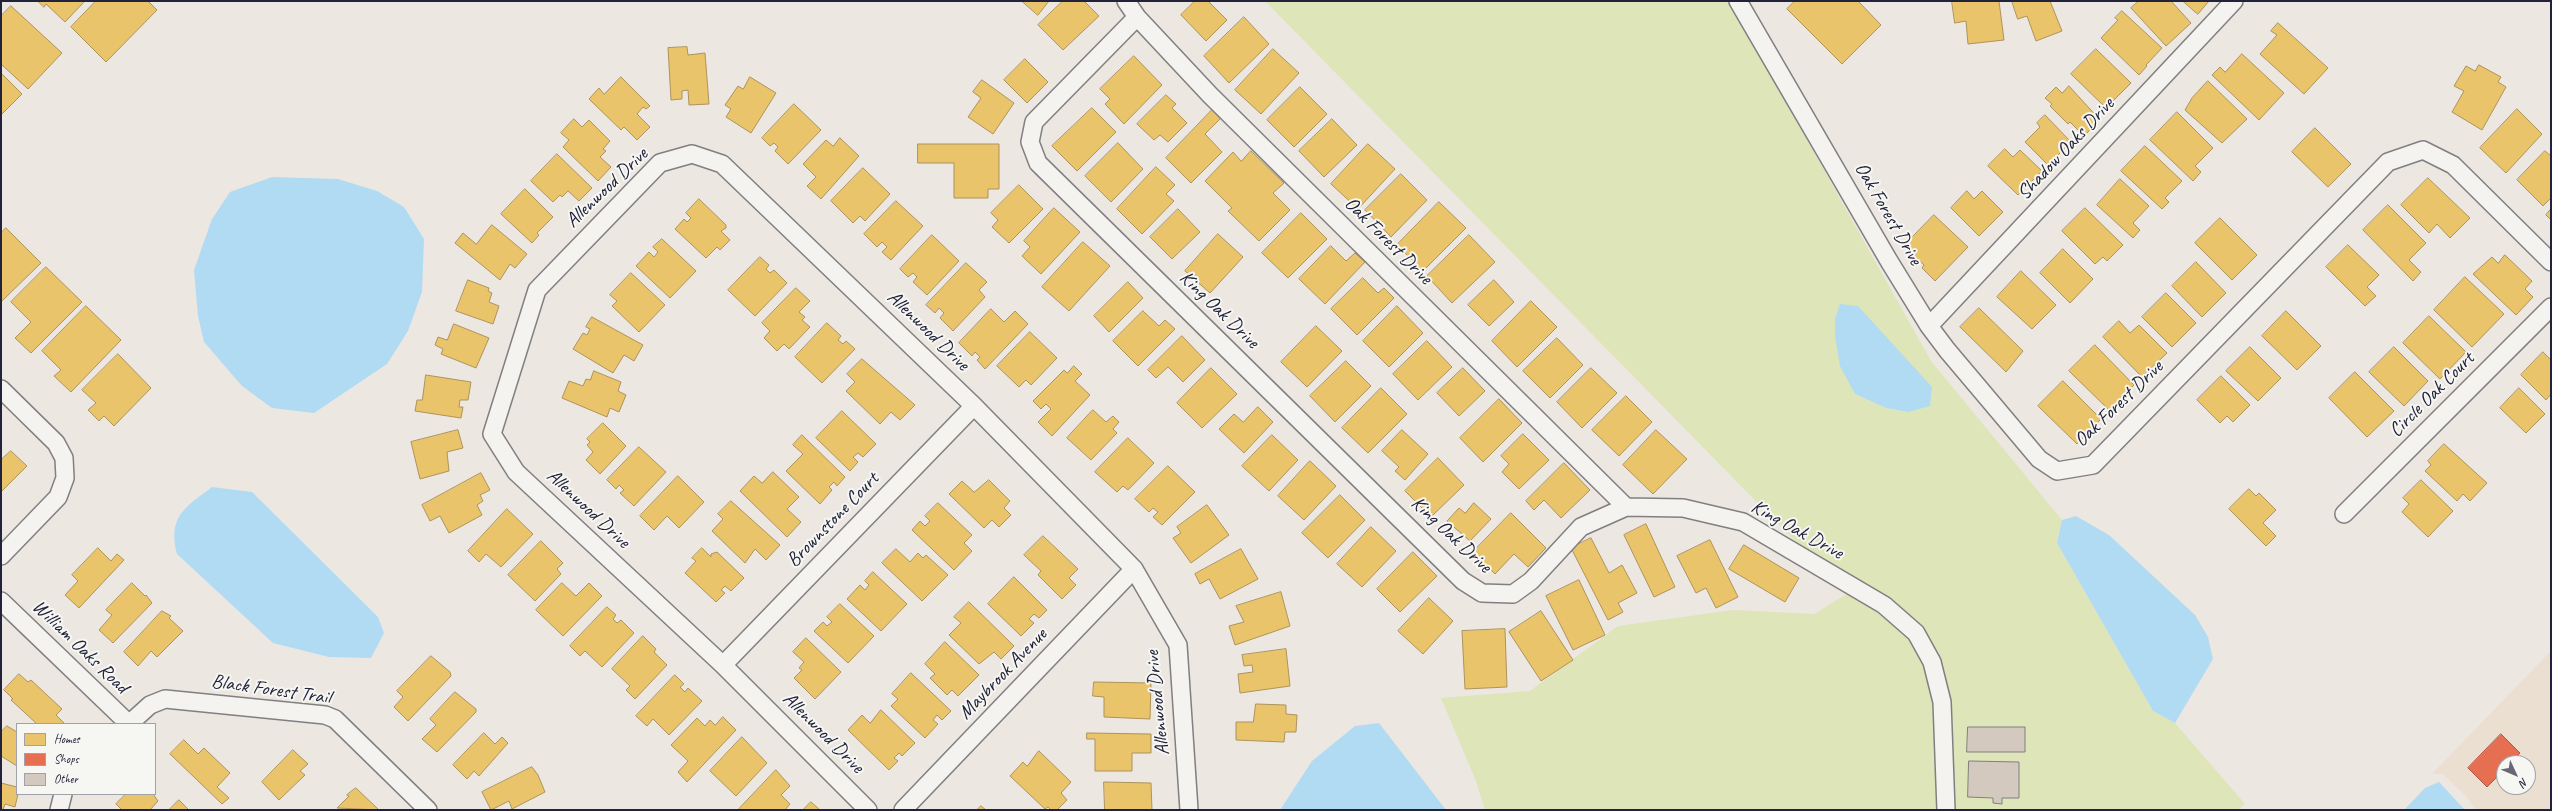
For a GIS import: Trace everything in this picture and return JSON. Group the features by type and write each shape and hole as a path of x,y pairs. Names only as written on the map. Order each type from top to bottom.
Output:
{"street":[{"name":"Oak Forest Drive","path":"1126,1 1137,17 1210,95 1626,507"},
{"name":"Oak Forest Drive","path":"1738,1 1889,261 1929,326 1947,350 2039,459 2057,471 2094,465 2388,162 2423,150 2453,164 2551,262"},
{"name":"Shadow Oaks Drive","path":"1929,326 2234,1"},
{"name":"King Oak Drive","path":"1137,17 1034,122 1030,142 1038,163 1464,581 1482,593 1514,594 1531,581 1581,527 1626,507 1683,508 1743,522 1884,605 1916,633 1932,662 1942,702 1946,810"},
{"name":"Allenwood Drive","path":"868,810 723,665 516,472 492,434 537,290 660,163 692,154 722,164 974,406 1134,568 1178,646 1189,810"},
{"name":"Circle Oak Court","path":"2344,514 2551,307"},
{"path":"1,389 56,443 64,458 65,478 58,497 1,556"},
{"name":"Brownstone Court","path":"723,665 974,406"},
{"name":"Maybrook Avenue","path":"904,810 1134,568"},
{"name":"William Oaks Road","path":"1,601 128,723"},
{"name":"Black Forest Trail","path":"130,723 150,705 165,699 325,715 335,719 428,810"},
{"path":"59,810 63,795"}],"shaded area":[{"path":"2551,651 2551,810 2475,810 2467,797 2443,774 2432,774"}],"green space":[{"path":"1265,1 1729,1 1931,361 2062,520 2057,543 2153,711 2175,723 2245,804 2238,810 1485,810 1476,781 1441,698 1530,691 1618,626 1733,610 1814,614 1847,594","holes":["1855,394 1908,412 1886,408"]}],"water":[{"path":"272,177 338,179 377,191 404,207 424,239 422,292 408,331 387,364 314,413 272,408 242,386 204,342 198,316 194,270 212,219 230,192"},
{"path":"1840,304 1858,306 1932,387 1930,406 1908,412 1886,408 1855,394 1840,366 1835,336 1835,319"},
{"path":"212,487 252,492 378,617 384,633 371,658 329,657 273,643 177,554 175,530 177,521 187,507"},
{"path":"2076,516 2109,535 2195,615 2208,637 2213,659 2175,723 2153,711 2057,543 2062,520"},
{"path":"1379,723 1446,810 1280,810 1312,761 1355,726"},
{"path":"2439,782 2465,810 2404,810 2425,788"}],"building: Homes":[{"path":"38,1 85,1 65,22 46,4 44,7"},
{"path":"96,1 148,1 157,10 106,62 71,27"},
{"path":"1022,1 1049,1 1038,15"},
{"path":"1063,1 1084,1 1099,16 1063,50 1038,25"},
{"path":"1195,1 1208,1 1227,20 1206,41 1181,15"},
{"path":"1795,1 1858,1 1881,25 1842,64 1787,9"},
{"path":"1952,1 1999,1 2004,40 1968,44 1966,21 1955,23"},
{"path":"2012,1 2050,1 2062,31 2036,41 2027,16 2018,19"},
{"path":"2139,1 2171,1 2191,23 2166,46 2131,8"},
{"path":"2183,1 2209,1 2198,14"},
{"path":"11,6 62,53 28,89 1,64 1,16"},
{"path":"2122,11 2162,48 2139,75 2101,38 2118,20 2115,18"},
{"path":"1244,17 1269,44 1229,83 1204,56"},
{"path":"2278,23 2328,68 2304,94 2260,54 2277,35 2271,31"},
{"path":"687,47 688,55 705,53 709,104 689,105 688,90 682,91 682,99 671,100 668,48"},
{"path":"1273,49 1299,73 1261,114 1235,90"},
{"path":"2096,49 2131,83 2106,108 2071,74"},
{"path":"2242,54 2284,93 2259,120 2212,75 2220,67 2225,72"},
{"path":"1134,56 1162,85 1124,124 1105,104 1110,99 1100,89"},
{"path":"1025,59 1048,82 1027,103 1004,80"},
{"path":"2479,65 2501,77 2498,82 2506,87 2482,130 2452,112 2464,91 2454,86 2466,66 2475,71"},
{"path":"1,73 22,94 1,115"},
{"path":"621,77 650,106 646,109 643,107 637,114 650,127 637,140 624,127 621,130 589,99 599,88 604,94"},
{"path":"750,77 776,93 751,133 726,117 731,109 725,105 738,86 743,89"},
{"path":"982,80 1014,103 993,134 968,117 981,98 973,92"},
{"path":"2208,81 2247,119 2222,143 2185,110 2192,98"},
{"path":"2069,86 2100,120 2084,136 2070,122 2068,124 2050,106 2052,104 2045,98 2056,87 2062,93"},
{"path":"1300,87 1327,114 1294,147 1267,120"},
{"path":"1166,95 1176,104 1172,108 1187,123 1168,142 1160,135 1154,140 1137,124"},
{"path":"794,104 821,130 788,164 775,151 778,147 774,143 770,146 762,138"},
{"path":"1092,108 1116,132 1077,171 1052,146"},
{"path":"2517,109 2542,134 2506,173 2480,148"},
{"path":"1212,110 1221,118 1205,134 1222,152 1191,183 1166,158"},
{"path":"2177,112 2213,148 2195,166 2201,172 2193,181 2150,140"},
{"path":"2045,115 2071,142 2048,165 2025,142 2040,127 2037,123"},
{"path":"574,119 582,127 589,120 610,141 603,149 606,151 600,157 611,167 598,181 563,147 569,140 561,133"},
{"path":"1332,119 1357,145 1324,177 1299,151"},
{"path":"2315,128 2351,164 2328,187 2292,152"},
{"path":"840,138 859,156 821,199 807,186 816,177 803,164 826,140 833,146"},
{"path":"1118,143 1143,169 1111,202 1085,176"},
{"path":"918,144 999,144 999,189 988,189 988,198 954,198 954,163 918,163"},
{"path":"1368,144 1395,169 1358,209 1331,184"},
{"path":"2145,146 2182,181 2165,198 2169,202 2162,209 2121,171"},
{"path":"2005,149 2013,157 2020,150 2042,171 2018,195 1988,166"},
{"path":"1251,151 1284,183 1273,193 1290,210 1259,241 1228,211 1232,208 1205,181 1233,152 1241,161"},
{"path":"2545,151 2551,156 2551,198 2543,206 2517,180"},
{"path":"557,154 592,188 579,201 568,191 562,197 560,195 553,202 531,181"},
{"path":"1156,167 1175,185 1166,194 1174,201 1142,234 1117,209"},
{"path":"863,168 890,194 865,221 860,216 853,223 831,201"},
{"path":"1401,174 1427,200 1391,237 1365,210"},
{"path":"2428,178 2470,218 2450,238 2437,224 2429,233 2401,205"},
{"path":"2120,179 2149,206 2133,223 2140,230 2133,238 2097,205"},
{"path":"1019,185 1043,209 1009,243 992,227 998,220 991,213"},
{"path":"525,189 553,217 537,233 539,235 532,243 501,214"},
{"path":"1967,191 1974,199 1982,191 2003,212 1979,236 1951,208"},
{"path":"699,199 726,225 726,228 721,231 730,240 720,250 717,247 706,258 675,229 684,219 687,222 691,218 686,213"},
{"path":"896,201 923,226 891,260 882,252 887,247 882,242 877,247 864,234"},
{"path":"1439,202 1466,228 1423,271 1397,245"},
{"path":"2388,205 2426,243 2409,260 2421,272 2413,281 2363,230"},
{"path":"1054,208 1080,232 1041,274 1022,256 1030,247 1024,241"},
{"path":"2085,208 2123,245 2107,261 2103,257 2095,264 2062,231"},
{"path":"1178,209 1200,232 1172,259 1150,237"},
{"path":"2551,209 2551,220 2546,215"},
{"path":"1301,213 1327,239 1288,278 1262,253"},
{"path":"1934,215 1968,247 1935,281 1922,268 1924,265 1904,246"},
{"path":"2220,218 2257,255 2232,280 2195,243"},
{"path":"492,225 527,254 515,268 510,264 500,280 455,243 463,233 476,244"},
{"path":"6,228 41,263 1,302 1,233"},
{"path":"1218,234 1243,257 1210,293 1185,271"},
{"path":"932,235 959,261 927,295 913,282 917,277 913,273 908,277 900,269"},
{"path":"1469,235 1495,262 1452,303 1427,276"},
{"path":"662,239 696,271 670,298 636,266 649,252 654,257 658,252 653,247"},
{"path":"1083,242 1110,266 1069,311 1042,287"},
{"path":"2348,245 2379,275 2367,287 2376,296 2365,306 2326,267"},
{"path":"1331,246 1346,261 1355,253 1365,262 1325,304 1299,279"},
{"path":"2063,249 2093,279 2070,303 2040,273"},
{"path":"2505,255 2532,281 2525,289 2533,297 2516,315 2473,274 2492,257 2498,263"},
{"path":"760,257 769,265 766,269 770,273 774,270 787,283 755,316 728,290"},
{"path":"2196,262 2226,293 2202,317 2172,286"},
{"path":"966,263 987,282 979,290 985,297 953,331 940,318 944,313 939,308 935,313 926,305"},
{"path":"46,267 82,302 31,353 15,338 31,322 11,302"},
{"path":"2021,271 2056,305 2032,329 1997,297"},
{"path":"631,273 665,305 639,332 612,306 617,301 610,295"},
{"path":"2465,277 2504,314 2472,347 2434,310"},
{"path":"1363,278 1378,293 1384,288 1394,298 1357,335 1331,309"},
{"path":"468,280 489,288 488,291 492,293 489,302 499,306 493,324 456,311"},
{"path":"1494,280 1514,302 1489,326 1468,305"},
{"path":"1128,282 1143,298 1109,332 1094,316"},
{"path":"796,288 810,301 799,312 805,317 802,320 810,327 789,349 784,344 777,351 764,338 770,331 762,323"},
{"path":"2166,293 2196,323 2172,347 2142,317"},
{"path":"1531,301 1557,327 1517,367 1492,341"},
{"path":"86,306 121,340 71,392 54,376 61,370 42,351"},
{"path":"1397,306 1423,333 1389,367 1363,341"},
{"path":"1979,308 2023,351 2006,372 1960,327"},
{"path":"991,309 1004,322 1015,311 1028,324 985,369 977,360 980,357 975,352 972,356 959,343"},
{"path":"1143,311 1159,326 1165,320 1175,329 1138,366 1113,341"},
{"path":"2286,311 2321,346 2297,370 2262,336"},
{"path":"2429,316 2466,352 2440,379 2403,343"},
{"path":"592,317 643,345 634,361 624,355 613,373 573,349 583,333 587,335 590,329 586,327"},
{"path":"2119,321 2130,333 2139,325 2167,353 2142,377 2103,337"},
{"path":"827,323 841,336 838,340 843,344 846,341 855,349 822,383 795,357"},
{"path":"454,324 489,338 476,368 441,354 443,349 435,345 438,337 447,340"},
{"path":"1316,326 1342,351 1307,387 1281,362"},
{"path":"1030,332 1057,358 1031,385 1026,380 1019,387 997,366"},
{"path":"1182,336 1205,360 1183,382 1168,367 1156,378 1148,370"},
{"path":"1557,338 1583,365 1550,398 1523,371"},
{"path":"1427,341 1452,367 1418,400 1393,374"},
{"path":"2095,345 2134,385 2109,410 2069,371"},
{"path":"2250,347 2281,378 2258,401 2226,371"},
{"path":"2394,347 2428,381 2404,406 2369,372"},
{"path":"2543,352 2551,360 2551,394 2546,400 2521,375"},
{"path":"118,354 151,388 114,426 104,416 99,421 88,410 96,403 82,390"},
{"path":"862,359 915,405 900,420 891,412 880,424 846,391 855,382 847,374"},
{"path":"1346,361 1371,386 1335,422 1310,396"},
{"path":"1074,366 1082,374 1075,381 1090,395 1052,436 1038,422 1051,409 1046,404 1041,409 1033,401 1064,370 1067,373"},
{"path":"1211,368 1237,394 1202,428 1177,403"},
{"path":"1463,368 1485,391 1459,416 1437,393"},
{"path":"1591,368 1617,393 1582,428 1557,402"},
{"path":"594,371 621,382 618,391 626,395 619,412 610,408 607,417 562,398 569,381 583,386 586,379 590,380"},
{"path":"2355,372 2394,411 2367,437 2329,398"},
{"path":"426,375 471,382 468,400 460,400 459,407 463,407 461,418 415,411 417,400 422,400"},
{"path":"2221,376 2250,405 2233,422 2227,416 2220,423 2197,400"},
{"path":"2063,381 2101,419 2077,444 2038,406"},
{"path":"1381,388 1407,414 1368,453 1342,428"},
{"path":"2519,388 2545,414 2526,433 2500,408"},
{"path":"1626,396 1652,422 1619,456 1592,430"},
{"path":"1499,399 1522,423 1483,462 1460,438"},
{"path":"1258,407 1273,422 1244,453 1219,429 1234,414 1243,422"},
{"path":"1093,410 1106,422 1113,416 1119,422 1113,429 1117,433 1091,460 1067,438"},
{"path":"842,411 876,444 863,457 858,453 853,457 858,462 850,471 816,438"},
{"path":"603,423 626,446 600,474 586,460 593,452 587,445 590,442 587,439"},
{"path":"458,430 463,448 447,452 449,471 420,479 411,442"},
{"path":"1402,430 1428,454 1405,480 1395,471 1399,467 1382,451"},
{"path":"1656,430 1687,459 1653,494 1623,465"},
{"path":"1523,434 1549,460 1519,489 1502,472 1509,464 1501,456"},
{"path":"802,435 845,477 837,486 834,482 829,487 832,490 820,504 786,471 803,454 793,445"},
{"path":"1272,435 1298,460 1269,491 1242,466"},
{"path":"1128,438 1154,463 1128,490 1123,486 1117,492 1095,472"},
{"path":"2444,444 2487,483 2470,501 2463,494 2457,501 2425,471 2431,465 2428,461"},
{"path":"639,447 666,472 634,506 620,493 624,490 619,485 616,489 607,480"},
{"path":"11,451 27,466 1,492 1,460"},
{"path":"1438,458 1464,485 1431,517 1405,491"},
{"path":"1310,461 1336,486 1304,520 1278,496"},
{"path":"1564,463 1590,490 1561,518 1544,500 1534,510 1526,501"},
{"path":"1168,466 1195,492 1162,525 1153,517 1158,512 1153,508 1149,512 1135,499"},
{"path":"773,472 799,497 787,509 801,522 787,537 740,491 754,476 762,483"},
{"path":"481,473 490,490 480,495 483,501 477,505 482,515 449,533 440,516 430,521 422,505"},
{"path":"678,476 704,502 679,528 667,516 654,530 640,516"},
{"path":"989,480 1010,501 1004,508 1011,515 999,527 992,520 984,528 949,494 962,481 974,492"},
{"path":"2421,480 2453,511 2428,537 2402,512 2409,504 2403,498"},
{"path":"2249,489 2256,496 2259,493 2276,510 2263,523 2276,536 2266,546 2229,509"},
{"path":"1340,495 1365,520 1328,558 1302,533"},
{"path":"731,501 780,545 766,560 755,549 745,563 712,531 723,519 718,514"},
{"path":"938,503 972,535 964,543 972,551 954,570 912,530 920,521 925,526 930,521 925,516"},
{"path":"1474,503 1491,519 1470,541 1447,521 1459,508 1465,513"},
{"path":"1207,505 1229,535 1191,563 1173,538 1181,533 1177,527"},
{"path":"507,509 533,534 501,567 486,554 479,562 468,551"},
{"path":"1511,513 1546,548 1528,567 1514,554 1495,574 1473,552"},
{"path":"1646,524 1675,587 1654,597 1624,535"},
{"path":"1371,527 1396,551 1362,587 1337,564"},
{"path":"1043,536 1078,569 1069,578 1076,585 1062,599 1038,575 1041,571 1024,555"},
{"path":"1591,538 1609,573 1622,565 1637,593 1618,603 1623,612 1608,620 1571,548"},
{"path":"1710,540 1738,597 1716,608 1706,588 1696,593 1677,556"},
{"path":"541,541 563,563 557,569 561,574 535,601 508,575"},
{"path":"1744,545 1799,578 1785,602 1729,569"},
{"path":"98,548 111,561 117,554 124,560 79,608 65,595 78,581 72,575"},
{"path":"702,548 711,557 711,554 717,552 744,578 731,591 725,586 721,590 725,593 716,602 685,573 696,561 692,558"},
{"path":"896,549 910,562 918,553 923,558 926,555 948,575 922,601 882,563"},
{"path":"1241,549 1258,579 1220,599 1209,579 1200,584 1195,574"},
{"path":"1413,552 1437,576 1400,612 1377,589"},
{"path":"873,572 907,604 881,631 847,599 860,585 865,590 869,585 865,581"},
{"path":"1014,577 1047,610 1039,618 1034,614 1029,619 1034,623 1021,636 988,604"},
{"path":"1579,580 1605,635 1573,650 1546,596"},
{"path":"132,583 145,596 146,595 152,603 113,643 99,630 112,615 106,610"},
{"path":"562,583 576,596 589,583 602,596 563,636 536,610"},
{"path":"1281,592 1290,626 1235,645 1229,626 1244,622 1236,606"},
{"path":"1429,598 1453,621 1423,654 1398,631"},
{"path":"969,602 1014,646 1001,659 994,652 979,664 949,635 961,623 954,617"},
{"path":"840,604 874,636 848,663 814,631 823,622 827,626 832,622 827,617"},
{"path":"607,607 616,615 613,619 617,623 621,620 634,633 602,667 585,651 580,656 570,646"},
{"path":"162,611 171,616 169,618 183,631 157,657 151,651 138,666 124,652"},
{"path":"1541,611 1573,660 1541,681 1509,632"},
{"path":"1505,629 1507,687 1465,689 1462,631"},
{"path":"643,636 656,649 654,652 667,665 635,699 626,690 630,686 612,669"},
{"path":"806,638 841,672 815,699 794,678 802,670 799,668 804,662 793,652"},
{"path":"945,642 979,675 958,696 952,690 947,695 930,678 935,674 925,664"},
{"path":"1286,649 1290,686 1240,693 1238,674 1253,672 1252,665 1244,666 1242,655"},
{"path":"431,656 450,672 451,676 408,721 394,707 403,697 397,691"},
{"path":"911,673 951,711 942,720 937,715 933,720 938,724 925,738 891,706 898,699 892,694"},
{"path":"19,674 28,682 31,680 62,709 56,715 64,723 36,723 11,700 13,699 4,690"},
{"path":"675,675 684,684 680,687 685,692 688,688 702,701 669,735 653,719 647,726 636,716"},
{"path":"1094,682 1151,683 1150,719 1104,717 1104,697 1093,696"},
{"path":"455,692 476,709 476,712 437,752 422,739 436,725 430,719"},
{"path":"1256,704 1286,705 1286,714 1297,715 1296,732 1285,732 1284,742 1236,740 1236,722 1253,722"},
{"path":"881,710 915,743 902,756 899,753 894,758 898,761 889,770 848,730 862,715 870,723"},
{"path":"723,717 736,730 687,782 678,772 688,761 671,745 697,718 705,726 710,720 715,725"},
{"path":"7,726 16,731 16,765 1,756 1,732"},
{"path":"484,733 495,744 502,737 508,743 479,776 474,771 467,779 453,765"},
{"path":"1087,733 1151,734 1151,753 1132,753 1132,771 1095,771 1095,739 1087,739"},
{"path":"742,737 767,763 736,796 710,771"},
{"path":"184,740 198,754 204,748 230,773 217,787 229,798 222,804 170,754"},
{"path":"293,750 308,764 300,771 305,775 279,800 262,782"},
{"path":"1039,751 1071,782 1061,793 1067,800 1057,810 1051,810 1048,807 1045,809 1010,776 1023,762 1027,766"},
{"path":"532,767 538,775 545,792 512,809 509,801 491,810 482,792"},
{"path":"776,770 790,786 781,795 790,804 785,810 738,810"},
{"path":"1104,782 1151,783 1152,810 1105,810"},
{"path":"1,783 16,787 16,795 18,795 15,807 5,804 3,810 1,810"},
{"path":"356,788 379,810 337,808 349,796 347,795"},
{"path":"125,795 154,795 158,801 150,810 122,810 116,804"},
{"path":"179,800 189,810 169,810"},
{"path":"811,802 820,810 803,810"},
{"path":"981,806 986,810 977,810"}],"building: Shops":[{"path":"2501,734 2520,753 2518,755 2496,755 2496,778 2487,787 2468,768"}],"building: Other":[{"path":"1968,727 2025,727 2025,752 1967,752"},
{"path":"1969,761 2019,762 2019,798 2002,798 2002,804 1993,803 1993,798 1968,797"}]}
